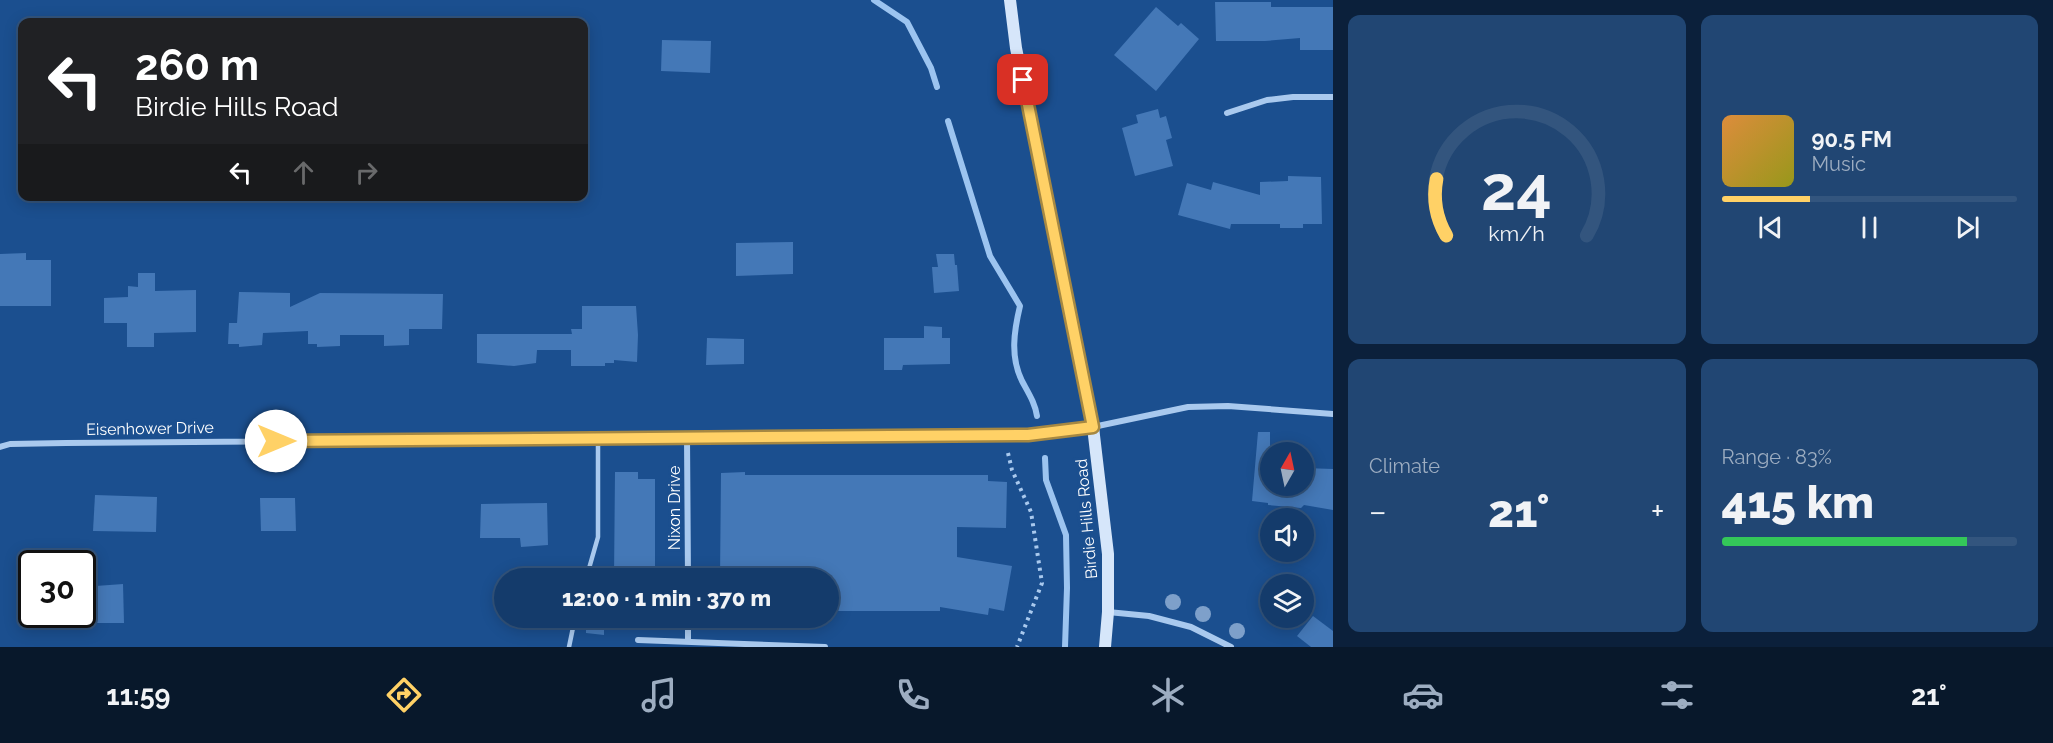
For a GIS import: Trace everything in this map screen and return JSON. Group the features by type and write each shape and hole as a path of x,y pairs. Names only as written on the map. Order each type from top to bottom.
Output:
{"main road":[{"name":"Birdie Hills Road","path":"1010,0 1016,48 1093,427 1108,554 1108,612 1105,647"}],"street":[{"path":"1227,113 1267,100 1293,97 1333,97"},
{"name":"Eisenhower Drive","path":"0,447 10,444 66,443 1028,435 1093,427 1188,407 1228,406 1333,414"},
{"name":"Nixon Drive","path":"687,437 688,568"},
{"path":"1108,612 1149,616 1191,627 1231,647"},
{"path":"688,628 688,641"},
{"path":"638,640 825,647"}],"lane":[{"path":"589,568 598,537 598,438"},
{"path":"569,647 573,628"}],"path":[{"path":"1008,453 1012,470 1031,512 1042,583 1017,647"}],"building":[{"path":"1215,2 1271,2 1271,7 1333,7 1333,50 1300,50 1300,38 1216,41"},
{"path":"1156,7 1178,26 1181,23 1199,39 1156,91 1114,55"},
{"path":"662,40 711,41 710,73 661,71"},
{"path":"1158,109 1160,118 1166,116 1172,138 1166,140 1173,166 1135,176 1122,128 1138,123 1136,115"},
{"path":"1288,176 1321,177 1322,224 1303,224 1303,228 1280,228 1280,224 1231,224 1230,229 1178,215 1187,183 1211,190 1213,182 1260,195 1260,182 1288,181"},
{"path":"793,242 793,274 736,276 736,243"},
{"path":"26,253 26,260 51,260 51,306 0,306 0,254"},
{"path":"936,254 954,254 959,291 934,293 932,267 938,267"},
{"path":"138,273 155,273 155,291 196,290 196,332 154,333 154,347 127,347 127,323 104,323 104,298 128,297 128,286 138,287"},
{"path":"239,292 290,293 290,307 320,293 443,294 442,329 409,329 409,345 384,346 384,335 340,335 340,346 317,347 317,344 308,344 308,331 263,333 262,345 239,347 239,344 228,344 229,323 237,323"},
{"path":"582,306 636,306 637,362 614,360 614,363 605,363 605,366 571,366 571,350 537,350 536,363 514,366 477,363 477,334 572,334 571,329 582,329"},
{"path":"924,326 942,327 942,338 950,338 950,364 903,365 902,370 884,370 884,338 924,338"},
{"path":"707,338 744,339 744,364 706,365"},
{"path":"1258,432 1270,432 1270,442 1260,442 1260,496 1314,496 1314,468 1333,469 1333,510 1304,505 1301,508 1268,505 1268,503 1252,501"},
{"path":"615,472 638,472 638,479 655,479 655,568 614,568"},
{"path":"745,472 745,475 988,475 988,481 1007,482 1006,528 957,527 957,557 1012,566 1004,611 989,608 988,615 940,607 940,611 839,611 839,568 720,568 721,473"},
{"path":"95,495 157,497 156,532 93,531"},
{"path":"260,498 295,498 296,531 261,531"},
{"path":"547,503 548,545 521,547 520,538 480,538 481,504"},
{"path":"123,584 124,623 96,623 96,586"},
{"path":"1314,617 1333,631 1333,647 1311,647 1297,636 1303,628 1314,628"},
{"path":"586,628 604,628 604,635 586,633"}],"waterway":[{"path":"874,0 907,22 931,68 937,87"},
{"path":"948,121 990,256 1020,306 1015,334 1016,363 1037,416"},
{"path":"1045,458 1046,480 1066,535 1065,647"}],"route":[{"path":"276,441 1028,435 1093,427 1023,80"}]}
